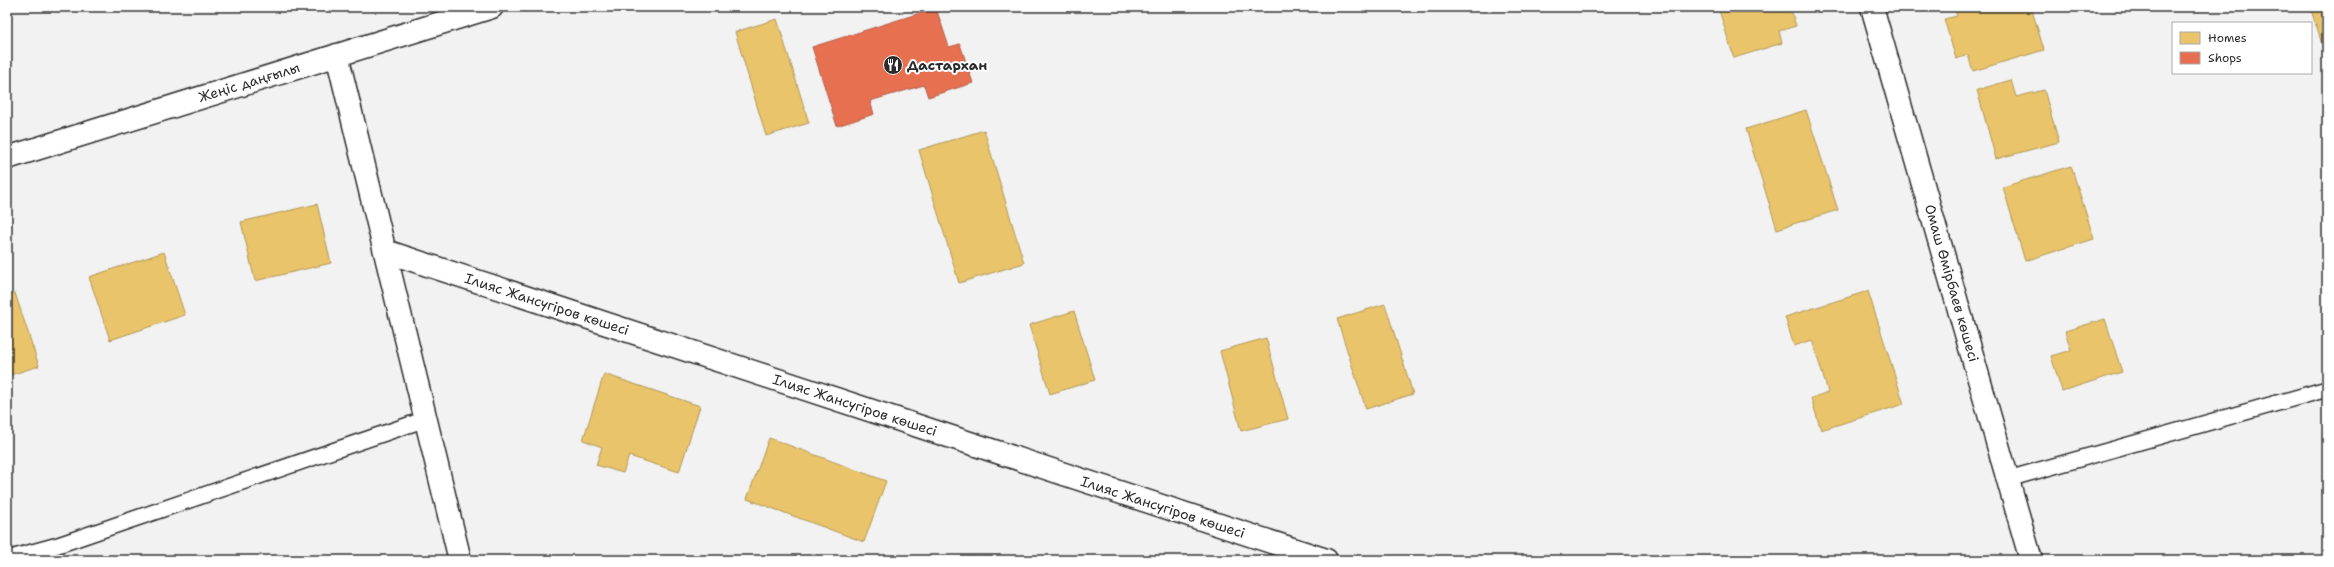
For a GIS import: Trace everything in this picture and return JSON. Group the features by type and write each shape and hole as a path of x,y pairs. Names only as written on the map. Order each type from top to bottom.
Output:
{"street":[{"name":"Омаш Өмірбаев көшесі","path":"1872,7 2031,560"},
{"name":"Жеңіс даңғылы","path":"7,158 484,8"},
{"path":"337,55 460,560"},
{"name":"Ілияс Жансүгіров көшесі","path":"385,251 1326,560"}],"lane":[{"path":"2008,479 2327,389"},
{"path":"7,559 58,545 426,419"}],"building: Homes":[{"path":"1718,7 1790,7 1796,26 1779,31 1782,43 1734,58"},
{"path":"1954,7 2031,7 2044,50 1973,71 1968,55 1956,59 1944,19 1957,16"},
{"path":"2310,7 2327,7 2327,49 2324,50"},
{"path":"777,19 809,123 766,136 735,32"},
{"path":"2011,80 2016,97 2044,90 2059,142 1996,159 1977,90"},
{"path":"1806,110 1838,210 1777,229 1746,129"},
{"path":"984,130 1024,263 959,283 919,150"},
{"path":"2071,166 2094,239 2025,261 2003,187"},
{"path":"317,204 331,263 255,281 241,222"},
{"path":"164,252 185,315 110,340 89,277"},
{"path":"1868,291 1904,404 1821,430 1811,398 1828,392 1812,340 1794,346 1785,317"},
{"path":"15,293 39,366 7,376 7,295"},
{"path":"1385,304 1413,394 1366,409 1337,319"},
{"path":"1074,311 1095,380 1050,394 1029,325"},
{"path":"2105,319 2122,372 2062,391 2051,356 2071,350 2065,331"},
{"path":"1266,338 1288,419 1241,431 1220,351"},
{"path":"604,374 700,406 679,472 629,456 623,473 596,465 602,447 583,440"},
{"path":"769,438 886,481 864,542 747,499"}],"building: Shops":[{"name":"Дастархан","path":"936,8 949,47 960,44 973,83 928,97 924,85 870,101 874,114 837,126 812,47"}],"place":[{"name":"Дастархан","path":"893,65"}]}
